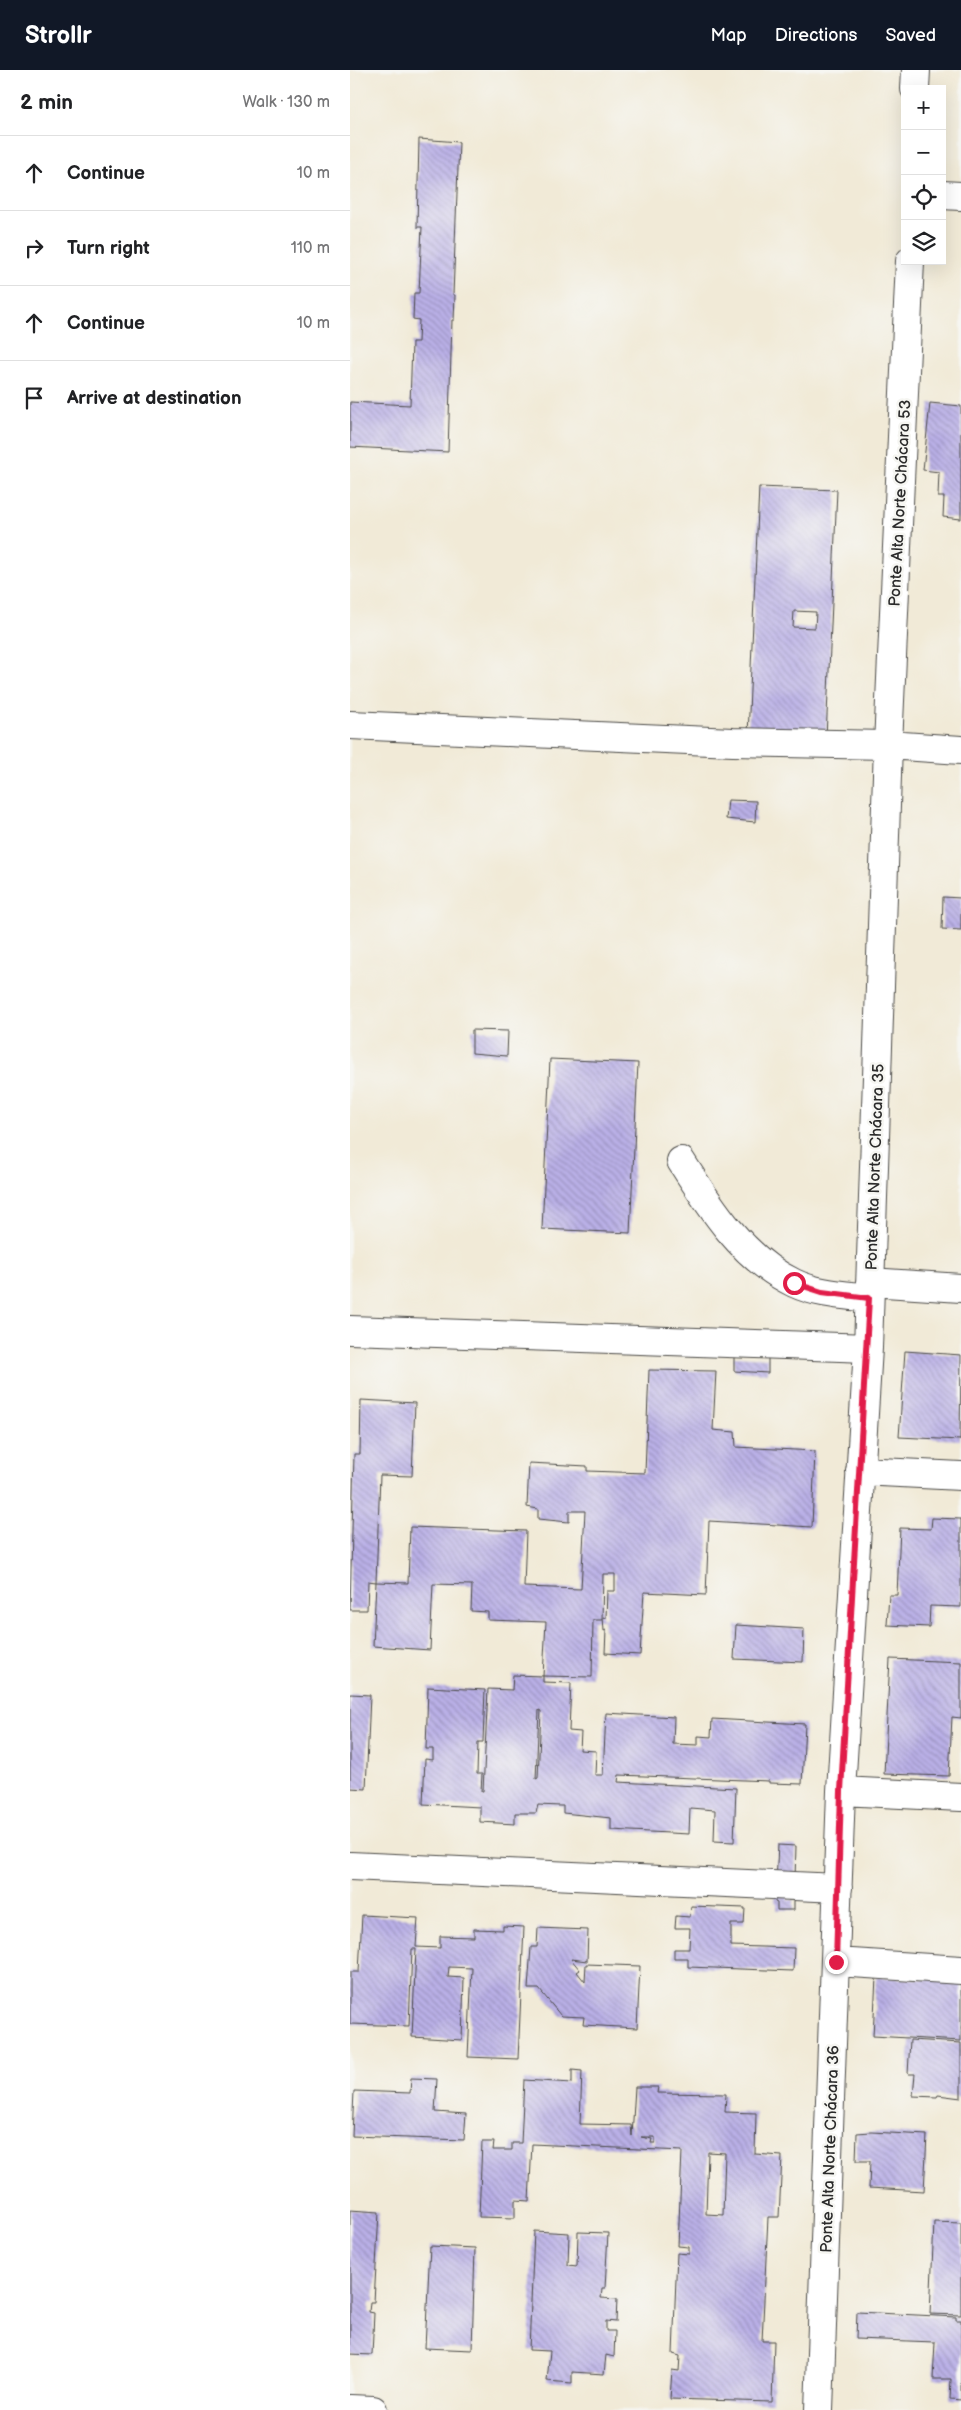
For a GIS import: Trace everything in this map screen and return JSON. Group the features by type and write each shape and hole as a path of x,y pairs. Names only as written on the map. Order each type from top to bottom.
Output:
{"street":[{"path":"915,85 916,70"},
{"path":"946,195 961,196"},
{"name":"Ponte Alta Norte Chácara 53","path":"888,745 910,265"},
{"path":"350,725 733,742 888,745 961,750"},
{"name":"Ponte Alta Norte Chácara 35","path":"838,1888 841,1791 868,1348 888,745"},
{"path":"681,1160 714,1213 767,1266 794,1283 822,1292 961,1288"},
{"path":"350,1330 868,1348"},
{"path":"860,1471 961,1476"},
{"path":"841,1791 961,1797"},
{"path":"350,1866 838,1888"},
{"name":"Ponte Alta Norte Chácara 36","path":"819,2410 838,1888"},
{"path":"836,1962 961,1970"},
{"path":"350,2409 373,2410"}],"building":[{"path":"419,139 459,142 448,452 350,447 350,402 410,405 412,342 418,342 419,320 413,319 414,293 419,293 422,227 417,227"},
{"path":"930,403 961,406 961,519 943,517 944,497 938,497 939,472 923,470"},
{"path":"759,487 837,490 826,738 748,735","holes":["794,611 816,612 815,628 793,627"]},
{"path":"728,800 756,801 755,822 726,819"},
{"path":"943,897 961,898 961,930 942,929"},
{"path":"472,1030 508,1031 507,1056 472,1053"},
{"path":"550,1059 638,1063 630,1233 542,1229"},
{"path":"905,1351 961,1355 960,1440 899,1437"},
{"path":"734,1356 768,1358 768,1373 734,1371"},
{"path":"649,1370 716,1371 713,1430 735,1432 736,1447 815,1451 812,1527 709,1521 706,1595 644,1592 640,1655 605,1653 606,1630 604,1631 603,1617 606,1618 607,1591 615,1591 615,1574 603,1574 602,1620 593,1620 592,1677 543,1676 546,1622 488,1620 488,1612 471,1611 472,1585 433,1584 430,1650 373,1646 376,1582 408,1583 410,1527 526,1531 524,1587 581,1589 585,1511 569,1511 569,1522 538,1519 538,1509 527,1507 529,1463 587,1466 587,1471 645,1473"},
{"path":"361,1400 415,1403 412,1476 380,1475 376,1582 368,1581 367,1610 350,1610 354,1454 360,1454"},
{"path":"932,1518 961,1519 961,1607 930,1606 929,1627 887,1625 889,1595 897,1595 900,1528 931,1529"},
{"path":"736,1625 804,1629 803,1662 734,1659"},
{"path":"890,1659 961,1662 961,1718 952,1717 949,1776 884,1774"},
{"path":"513,1675 543,1676 543,1682 571,1683 569,1731 581,1732 580,1750 596,1751 595,1775 603,1775 606,1713 674,1717 673,1744 698,1745 698,1736 711,1737 712,1719 805,1724 802,1784 619,1775 618,1782 736,1788 734,1842 714,1841 715,1810 690,1808 689,1834 611,1830 611,1818 563,1813 563,1806 538,1805 536,1813 515,1813 515,1824 480,1822 480,1807 423,1804 425,1759 433,1760 433,1749 426,1749 428,1687 485,1690 483,1742 478,1742 477,1774 482,1774 481,1791 483,1791 488,1689 512,1690","holes":["539,1710 541,1711 538,1778 536,1779"]},
{"path":"350,1694 370,1695 366,1789 350,1788"},
{"path":"778,1845 796,1846 795,1879 790,1881 788,1900 794,1900 794,1910 777,1910 777,1903 775,1902"},
{"path":"691,1906 745,1908 744,1924 731,1924 731,1946 794,1948 793,1971 688,1967 688,1958 674,1958 674,1949 689,1949 690,1928 675,1928 676,1916 690,1917"},
{"path":"362,1915 418,1918 416,1947 440,1948 440,1936 474,1937 474,1929 503,1930 503,1926 524,1927 518,2059 468,2057 472,1968 449,1967 448,1977 464,1978 462,2040 412,2037 416,1949 412,1949 409,2026 350,2024 350,1972 359,1972"},
{"path":"538,1928 588,1930 587,1961 571,1959 580,1970 577,1972 585,1982 586,1964 640,1966 637,2028 583,2025 584,2017 561,2016 539,1989 528,1989 531,1947 537,1947"},
{"path":"876,1977 961,1981 961,2041 873,2036"},
{"path":"910,2040 961,2043 961,2098 938,2095 937,2097 913,2096 915,2074 908,2074"},
{"path":"572,2070 582,2071 580,2124 631,2125 632,2136 635,2087 658,2087 657,2093 726,2094 725,2112 756,2113 755,2154 782,2156 779,2217 768,2217 762,2341 774,2341 772,2402 670,2399 672,2370 679,2371 680,2356 673,2354 677,2253 689,2254 689,2247 678,2246 682,2151 532,2144 529,2201 515,2200 515,2218 479,2217 482,2142 494,2142 493,2150 512,2150 512,2143 521,2143 524,2080 572,2083","holes":["641,2137 655,2137 655,2143 651,2143 652,2139","708,2152 725,2153 723,2215 706,2214"]},
{"path":"411,2078 437,2079 435,2112 466,2114 464,2140 352,2136 354,2091 410,2093"},
{"path":"857,2133 927,2135 924,2191 869,2188 870,2161 856,2161"},
{"path":"350,2210 379,2212 374,2302 370,2302 369,2312 374,2313 372,2355 350,2354"},
{"path":"934,2222 961,2223 961,2315 930,2314"},
{"path":"534,2231 569,2233 568,2265 577,2266 578,2232 608,2233 605,2288 602,2288 601,2298 617,2299 616,2322 606,2321 606,2331 615,2331 614,2357 606,2355 604,2374 572,2372 572,2383 547,2381 550,2351 529,2350"},
{"path":"430,2246 475,2248 472,2350 425,2348"},
{"path":"857,2312 956,2317 956,2320 961,2320 961,2400 950,2399 951,2379 933,2379 935,2342 856,2339"}],"route":[{"path":"794,1283 822,1292 869,1298 868,1348 841,1791 836,1962"}]}
